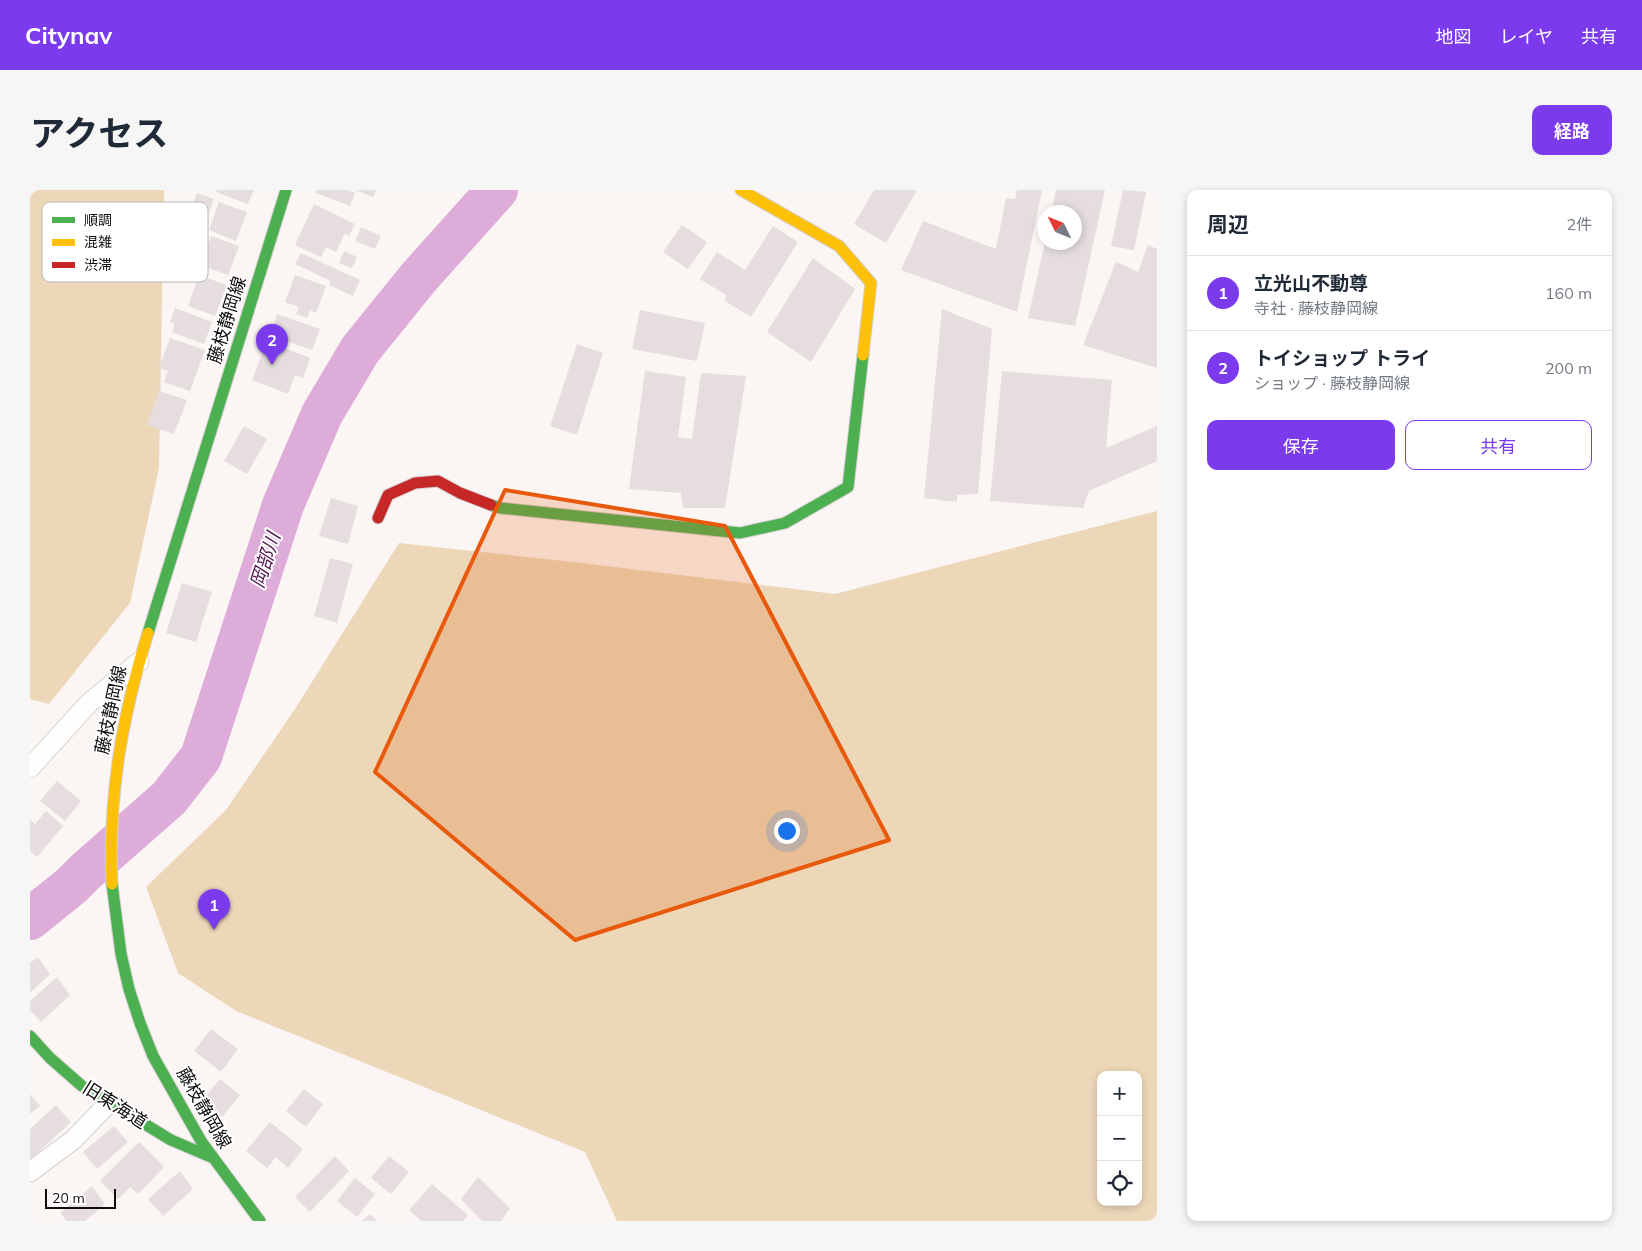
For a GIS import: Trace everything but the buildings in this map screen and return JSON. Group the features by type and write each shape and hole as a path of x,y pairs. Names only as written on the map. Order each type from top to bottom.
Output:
{"main road":[{"name":"藤枝静岡線","path":"260,1221 211,1157 154,1057 138,1016 126,970 115,912 112,807 122,734 139,662 286,190"},
{"path":"378,518 388,495 415,483 438,481 460,493 500,508 740,533 786,523 848,487 871,283 839,246 741,190"},
{"name":"旧東海道","path":"30,1036 50,1058 82,1086 171,1140 211,1157"}],"street":[{"path":"30,768 89,703 139,662"},
{"path":"30,1172 73,1140 109,1103"}],"highlighted area":[{"path":"505,490 725,526 889,840 575,940 375,772"}],"shaded area":[{"path":"30,190 164,190 164,202 42,202 42,282 162,282 159,468 130,603 49,704 30,699"},
{"path":"1157,511 1157,1221 617,1221 585,1152 236,1011 178,973 146,887 226,810 295,709 399,543 835,594"}],"waterway":[{"name":"岡部川","path":"30,919 71,886 169,798 201,757 283,505 322,414 360,350 419,277 497,190"}],"traffic: fast":[{"path":"148,633 286,190"},
{"path":"491,505 500,508 740,533 785,523 848,487 863,355"},
{"path":"112,884 121,954 129,989 153,1056 201,1141 260,1221"},
{"path":"30,1036 50,1058 82,1086 171,1140 211,1157"}],"traffic: slow":[{"path":"741,190 839,246 871,283 863,355"},
{"path":"112,884 112,819 119,757 131,695 148,633"}],"traffic: jam":[{"path":"378,518 388,495 415,483 438,481 460,493 491,505"}],"place":[{"name":"トイショップ トライ","path":"272,365"},
{"name":"立光山不動尊","path":"214,930"}]}
